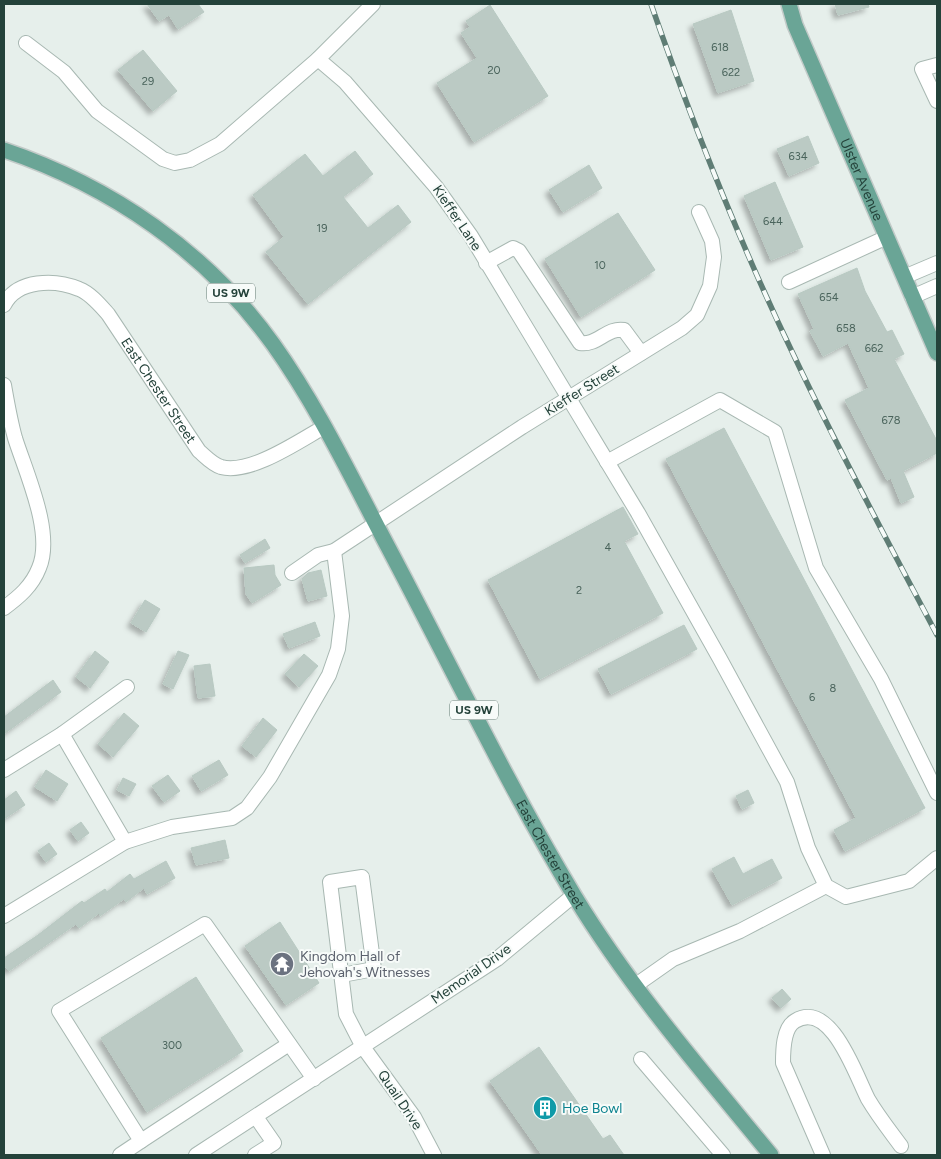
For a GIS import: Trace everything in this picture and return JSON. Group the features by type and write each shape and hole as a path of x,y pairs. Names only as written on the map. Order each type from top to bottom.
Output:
{"main road":[{"name":"Ulster Avenue","path":"789,4 796,25 937,353"},
{"name":"US 9W","path":"4,150 50,167 104,194 156,226 221,282 256,322 285,361 324,428 375,523"},
{"name":"East Chester Street","path":"375,523 574,895 636,986 771,1155"}],"street":[{"path":"26,43 64,72 97,111 163,159 175,163 190,160 220,144 318,59 373,4"},
{"name":"Kieffer Lane","path":"318,59 345,82 436,187 449,203 486,263 638,513 787,782 808,848 826,886"},
{"path":"937,65 922,69 937,100"},
{"name":"Kieffer Street","path":"292,573 318,555 334,551 568,399 682,328 697,315 710,286 714,257 712,241 699,212"},
{"path":"789,282 887,237"},
{"path":"486,263 513,248 519,251 580,343 588,345 616,328 624,330 641,353"},
{"path":"904,278 937,263"},
{"name":"East Chester Street","path":"4,305 19,290 34,284 53,283 80,289 98,302 200,451 221,467 245,466 279,453 324,428"},
{"path":"912,297 937,286"},
{"path":"4,385 14,434 42,526 44,545 40,566 31,584 4,608"},
{"path":"606,462 720,400 775,432 816,568 881,679 937,793"},
{"path":"4,916 125,842 172,827 232,818 247,808 270,777 328,675 338,649 342,616 334,551"},
{"path":"4,770 62,734 126,687"},
{"path":"62,734 125,842"},
{"path":"636,986 673,959 740,931 826,886 846,898 909,881 937,858"},
{"name":"Quail Drive","path":"342,975 374,969 362,877 330,882 346,1014 362,1047 414,1117 434,1155"},
{"name":"Memorial Drive","path":"196,1155 497,960 574,895"},
{"path":"140,1141 59,1012 205,924 314,1079"},
{"path":"823,1155 787,1074 783,1057 788,1027 794,1021 811,1016 826,1024 840,1042 869,1100 902,1146"},
{"path":"120,1155 289,1044"},
{"path":"641,1060 722,1155"},
{"path":"255,1155 274,1143 256,1117"}],"building":[{"path":"147,4 198,4 204,12 178,29 169,15 159,21"},
{"path":"835,4 868,4 869,7 838,15"},
{"path":"490,5 548,96 474,142 437,83 477,58 461,33 470,27 466,21"},
{"path":"731,10 754,81 718,93 693,24"},
{"path":"143,50 177,91 153,111 118,70"},
{"path":"808,136 819,163 789,176 777,149"},
{"path":"355,151 373,174 343,197 368,228 398,205 411,222 308,304 266,252 284,237 253,195 305,154 323,176"},
{"path":"589,165 602,188 563,212 549,190"},
{"path":"775,182 803,247 771,260 744,196"},
{"path":"618,213 655,270 581,317 545,259"},
{"path":"857,268 865,291 887,332 892,330 904,354 894,359 937,441 937,453 903,471 914,497 901,503 891,478 887,480 845,400 869,388 848,343 823,356 810,331 814,329 798,294"},
{"path":"724,428 925,808 845,851 834,830 856,818 666,459"},
{"path":"623,507 638,534 624,541 663,613 540,679 488,580"},
{"path":"265,539 270,548 245,563 240,555"},
{"path":"274,565 275,575 281,585 252,603 246,594 244,568"},
{"path":"321,570 327,596 308,601 302,579 308,573"},
{"path":"145,600 160,609 146,632 131,623"},
{"path":"315,622 320,636 289,648 283,634"},
{"path":"684,625 697,649 611,694 598,669"},
{"path":"95,651 109,662 90,688 76,677"},
{"path":"178,651 189,655 173,689 163,684"},
{"path":"304,654 318,666 299,687 285,674"},
{"path":"210,664 215,696 198,698 194,666"},
{"path":"53,680 61,692 4,734 4,717"},
{"path":"124,713 139,726 113,757 98,744"},
{"path":"263,718 277,730 256,757 242,746"},
{"path":"219,760 228,775 201,791 192,776"},
{"path":"46,770 68,784 57,801 35,787"},
{"path":"168,775 180,791 164,802 152,786"},
{"path":"123,778 136,784 129,796 117,790"},
{"path":"748,790 754,803 742,809 736,796"},
{"path":"16,791 25,805 4,819 4,800"},
{"path":"81,822 89,833 78,841 70,830"},
{"path":"225,840 229,858 196,865 191,848"},
{"path":"49,843 57,854 46,862 38,851"},
{"path":"734,857 743,874 772,859 782,878 732,905 712,869"},
{"path":"166,861 175,878 147,894 144,888 126,902 124,899 100,916 99,913 79,928 76,924 9,971 4,965 4,958 82,901 84,903 105,889 107,892 130,874 134,879"},
{"name":"Kingdom Hall of Jehovah's Witnesses","path":"280,922 319,983 286,1005 245,946"},
{"path":"196,977 243,1051 147,1112 101,1038"},
{"path":"782,989 791,999 781,1008 772,998"},
{"name":"Hoe Bowl","path":"539,1047 603,1139 610,1135 624,1155 542,1155 490,1081"}],"railway":[{"path":"651,4 718,184 775,316 847,464 937,635"}],"place":[{"name":"Kingdom Hall of Jehovah's Witnesses","path":"282,964"},
{"name":"Hoe Bowl","path":"545,1108"}]}
